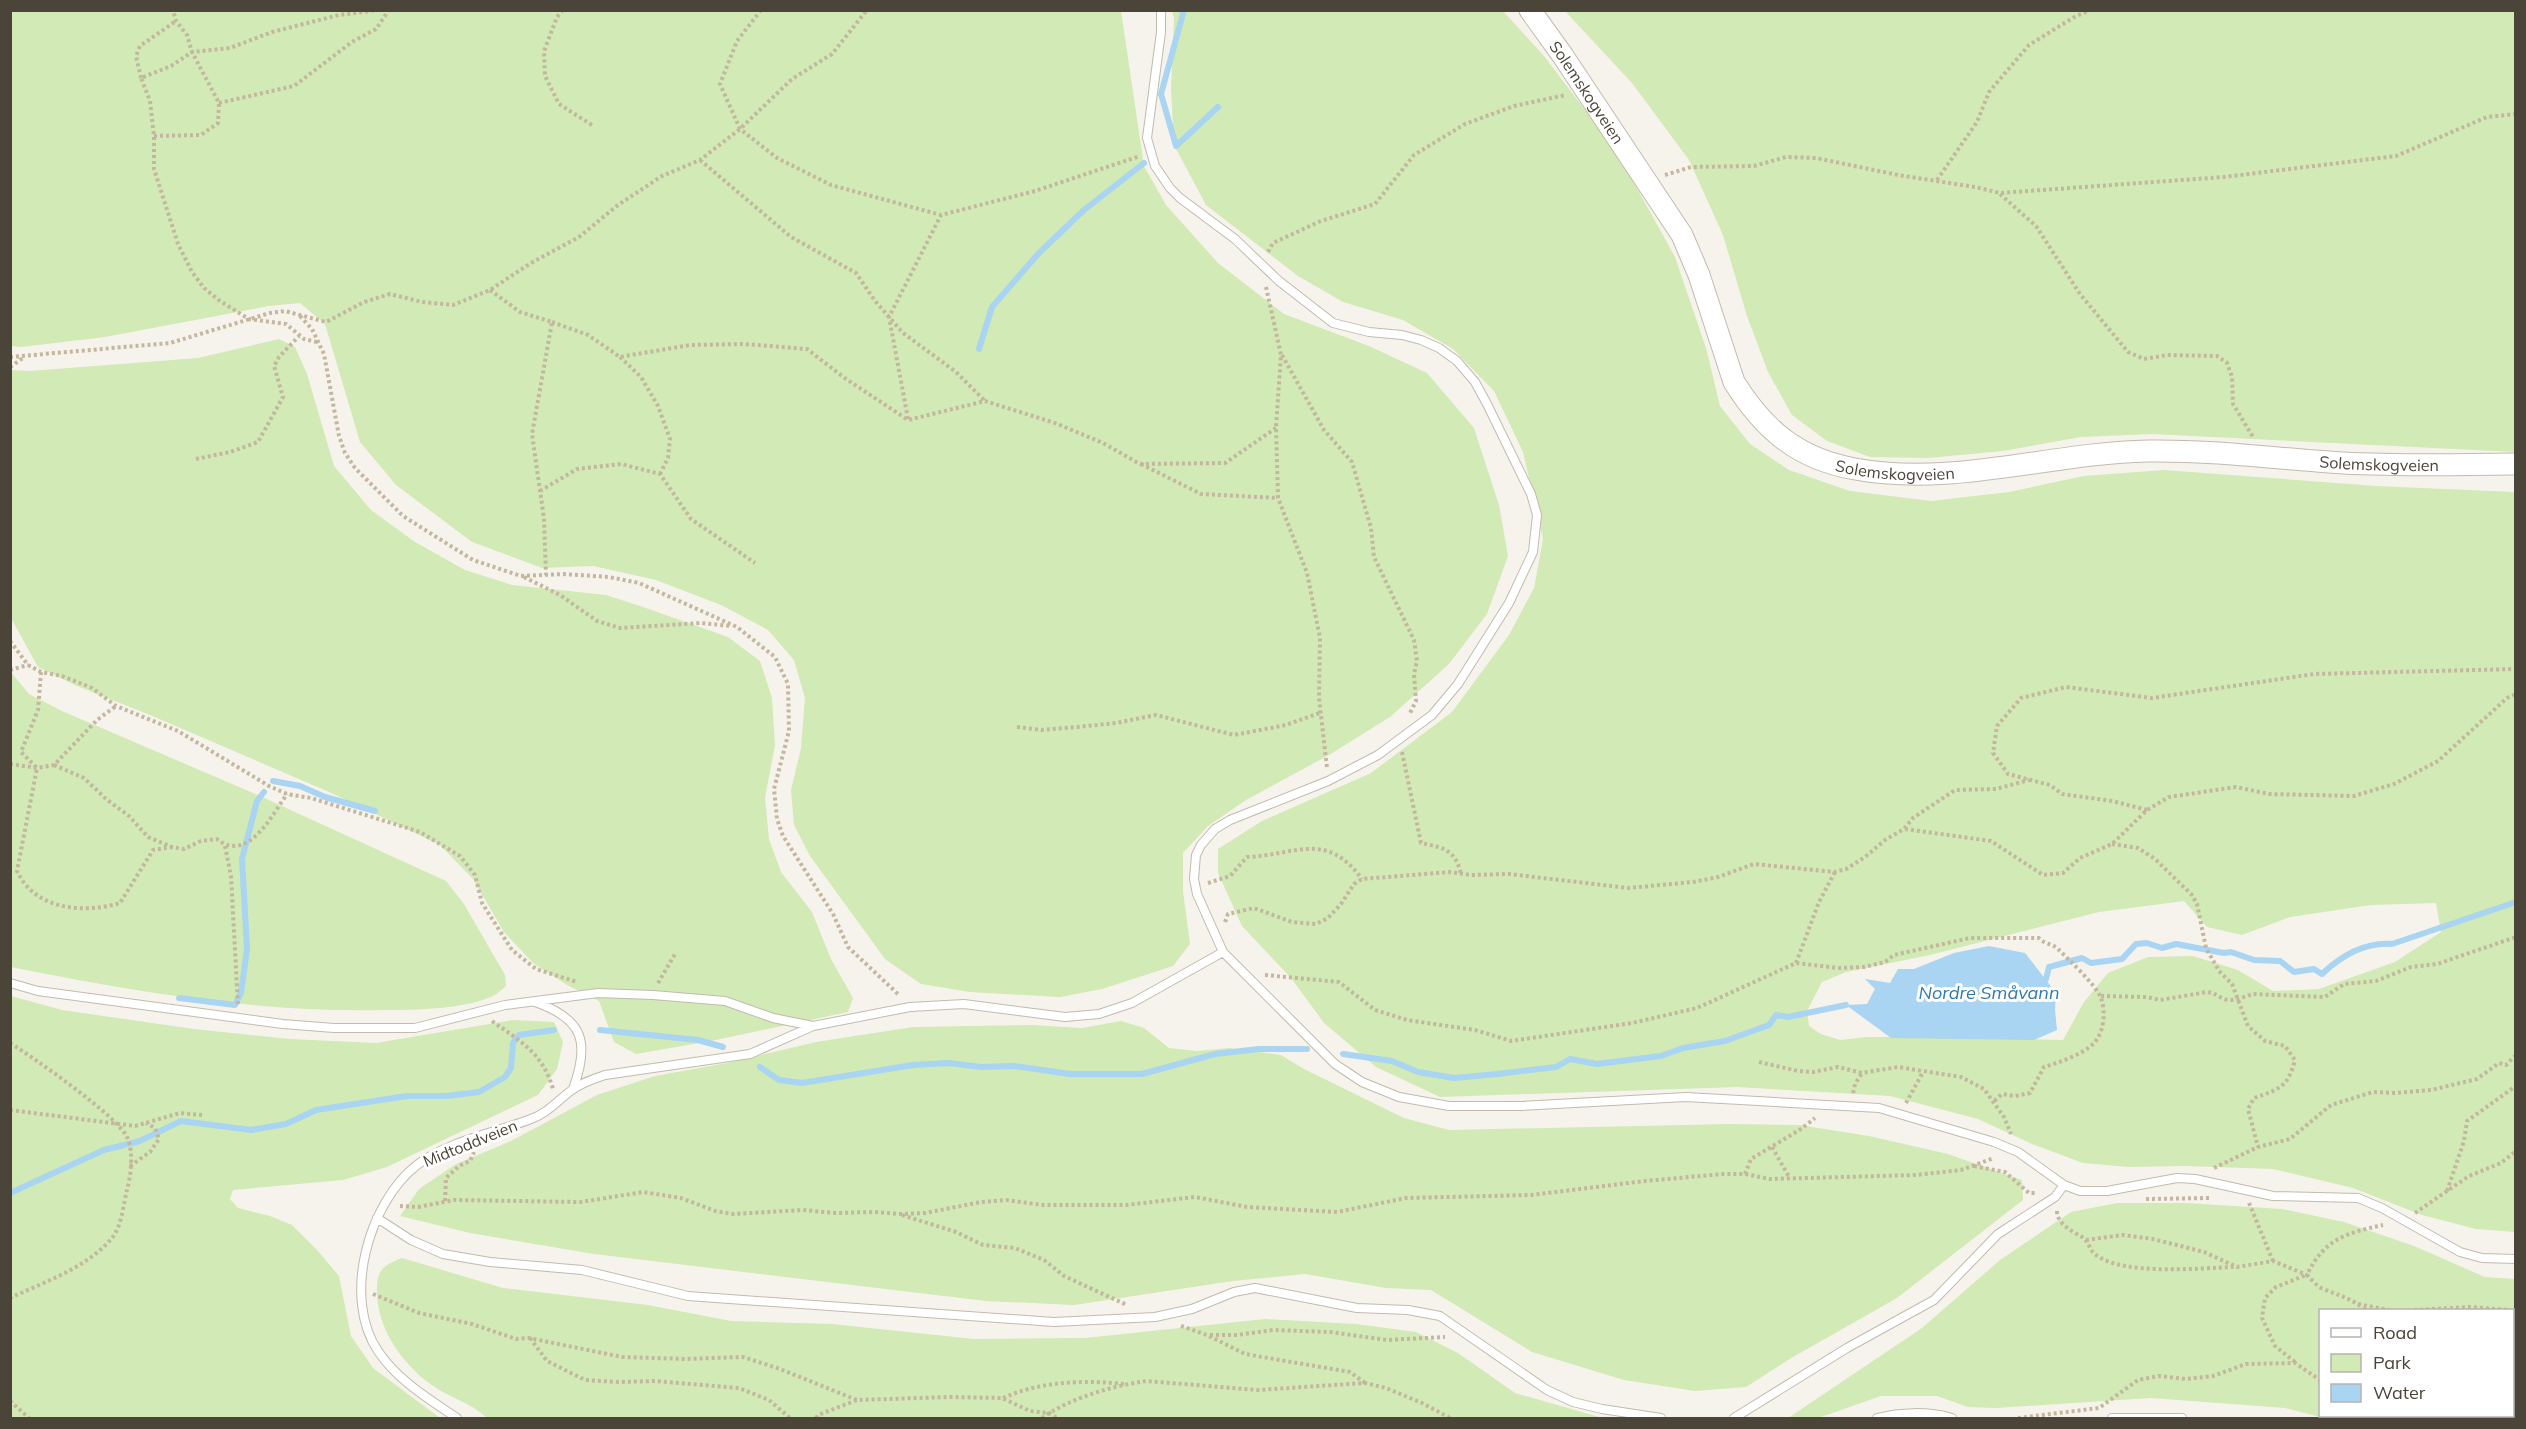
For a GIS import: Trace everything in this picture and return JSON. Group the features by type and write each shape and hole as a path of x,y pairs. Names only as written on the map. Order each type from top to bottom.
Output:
{"street":[{"name":"Solemskogveien","path":"1530,10 1649,182 1682,235 1692,256 1738,389 1767,427 1799,451 1854,469 1923,474 1970,472 2094,454 2131,452 2180,452 2401,465 2516,464"}],"lane":[{"path":"1161,10 1161,32 1148,125 1149,152 1161,177 1175,193 1235,239 1287,288 1333,323 1369,332 1402,335 1421,340 1439,348 1457,361 1475,382 1483,396 1531,494 1537,526 1533,552 1509,603 1458,684 1432,715 1413,732 1378,755 1328,781 1230,820 1215,829 1201,845 1194,866 1195,887 1223,952 1312,1038 1335,1064 1362,1082 1408,1099 1471,1108 1686,1097 1879,1108 1994,1142 2018,1152 2059,1191"},
{"path":"573,1089 591,1079 627,1071 750,1054 813,1026 910,1007 964,1004 1065,1017 1099,1014 1132,1003 1223,952"},
{"path":"10,983 38,991 293,1025 415,1028 480,1011 532,1001 598,993 725,1001 773,1018 813,1026"},
{"path":"532,1001 560,1012 574,1024 579,1033 583,1053 573,1089"},
{"name":"Midtoddveien","path":"458,1419 411,1386 383,1359 367,1331 361,1304 361,1276 366,1250 377,1218 392,1192 418,1164 476,1138 532,1119 557,1104 573,1089"},
{"path":"1734,1419 1847,1348 1934,1300 1998,1234 2059,1191 2093,1192 2176,1178 2195,1179 2273,1196 2358,1198 2460,1252 2482,1258 2516,1259"},
{"path":"377,1218 411,1240 443,1254 490,1262 582,1270 688,1296 1053,1322 1155,1317 1192,1309 1234,1292 1255,1288 1357,1308 1408,1310 1440,1316 1547,1390 1573,1402 1602,1410 1660,1419"},
{"path":"1876,1419 1919,1414 1940,1415 1952,1419"},
{"path":"2112,1419 2182,1419"}],"path":[{"path":"154,136 201,135 218,123 219,103 192,52 187,35 176,21 172,10"},
{"path":"141,78 171,66 192,52 230,48 272,32 339,15 378,10"},
{"path":"219,103 294,86 352,42 376,28 390,10"},
{"path":"563,10 557,17 544,51 545,76 558,104 592,125"},
{"path":"761,10 737,41 720,84 740,129 777,158 831,185 941,215 1035,191 1149,152"},
{"path":"10,357 170,343 249,319 285,311 326,322 364,302 390,294 422,302 453,305 490,290 531,263 579,237 618,205 662,176 700,160 740,129 792,79 832,54 867,10"},
{"path":"1937,180 1977,122 1989,92 2029,45 2076,16 2091,10"},
{"path":"176,21 140,46 136,56 150,101 154,136 154,169 178,244 192,272 204,288 220,301 249,319 286,324 304,339 318,342"},
{"path":"1328,781 1319,698 1320,638 1309,584 1278,498 1276,427 1281,355 1260,263 1273,243 1321,221 1375,204 1414,155 1465,124 1514,106 1586,90"},
{"path":"1649,182 1691,167 1754,166 1786,157 1816,158 2000,193 2224,177 2396,156 2487,117 2516,114"},
{"path":"700,160 792,237 856,273 903,333 956,372 986,401 1055,423 1103,443 1201,494 1278,498"},
{"path":"2000,193 2036,226 2080,294 2128,352 2144,359 2167,355 2217,356 2227,363 2232,377 2234,405 2267,457"},
{"path":"908,420 889,317 941,215"},
{"path":"490,290 520,312 588,335 620,357 641,377 658,406 670,439 668,458 660,474"},
{"path":"300,316 312,330 324,354 339,436 345,453 355,468 403,516 473,560 522,576 560,595 597,621 620,628 701,623 737,627"},
{"path":"546,575 544,519 532,434 552,322"},
{"path":"196,459 230,452 258,442 283,397 274,366 279,357 299,336"},
{"path":"620,357 690,345 744,344 807,349 846,379 908,420 986,401"},
{"path":"1281,355 1324,430 1352,462 1371,528 1374,557 1412,633 1417,661 1414,674 1416,701 1409,717 1413,732"},
{"path":"10,367 24,357"},
{"path":"1140,464 1225,463 1276,427"},
{"path":"540,491 577,469 621,464 660,474 691,519 755,563"},
{"path":"522,576 609,577 639,583 737,627 776,657 788,684 789,731 774,789 777,819 783,836 833,914 848,946 910,1007"},
{"path":"10,640 28,665 40,672 62,676 92,688 116,706 178,731 269,786 287,794 311,798 420,832 460,856 475,874 482,903 512,950 536,969 572,980 598,993"},
{"path":"10,670 28,665"},
{"path":"2147,810 2112,801 2062,794 2050,784 2008,774 1993,753 1997,726 2021,698 2066,687 2152,698 2314,674 2516,669"},
{"path":"37,768 21,752 38,710 40,672"},
{"path":"1904,829 1991,842 2043,875 2063,873 2080,858 2112,844 2147,810 2169,797 2236,787 2270,794 2354,796 2394,784 2438,761 2507,698 2516,694"},
{"path":"54,765 97,720 116,706"},
{"path":"1017,727 1042,730 1077,728 1156,715 1234,735 1286,725 1322,712"},
{"path":"1400,740 1421,843 1445,848 1458,860 1461,874"},
{"path":"10,764 37,768 54,765 84,778 106,799 129,816 148,837 172,847 184,849 201,841 218,839 225,846 231,876 239,1018"},
{"path":"37,768 17,871 24,885 42,900 73,908 90,909 120,903 153,850 172,847"},
{"path":"1215,937 1228,914 1254,908 1292,922 1316,924 1328,918 1341,904 1354,884 1362,879 1450,872 1509,874 1628,888 1693,882 1718,877 1754,864 1835,873 1865,857 1885,840 1904,829 1913,818 1955,790 1996,789 2030,780"},
{"path":"225,846 238,846 252,840 287,794"},
{"path":"2112,844 2138,849 2155,859 2193,895 2206,948 2218,971 2232,984 2248,1026 2265,1041 2285,1046 2295,1060 2290,1077 2278,1090 2254,1098 2248,1109 2258,1147"},
{"path":"1195,887 1230,876 1247,857 1269,856 1295,849 1333,852 1352,865 1362,879"},
{"path":"1796,963 1818,903 1835,873"},
{"path":"1243,973 1339,982 1375,1010 1407,1020 1475,1030 1511,1041 1632,1023 1697,1008 1796,963 1838,968 1864,967 1885,962 1894,955 1970,938 2034,937 2058,949 2101,996 2104,1011 2101,1029 2094,1043 2064,1061 2044,1067 2030,1093 2015,1096 2002,1094 1993,1102"},
{"path":"2101,996 2147,997 2160,1000 2177,998 2187,993 2207,992 2215,993 2225,999 2238,999 2253,994 2325,997 2344,984 2376,981 2411,967 2437,964 2516,938"},
{"path":"653,995 660,978 675,954"},
{"path":"480,1011 517,1036 535,1055 548,1074 557,1104"},
{"path":"10,1043 116,1122 129,1143 130,1166 125,1198 117,1229 112,1238 90,1257 64,1273 10,1298"},
{"path":"2195,1179 2258,1147 2290,1139 2331,1105 2373,1092 2431,1090 2477,1079 2499,1063 2506,1065 2516,1055"},
{"path":"1760,1062 1798,1071 1838,1067 1862,1073 1898,1067 1962,1077 1984,1089 2004,1117 2018,1152"},
{"path":"1901,1114 1923,1072"},
{"path":"1850,1106 1855,1084 1862,1073"},
{"path":"2446,1191 2464,1141 2467,1120 2516,1086"},
{"path":"1744,1174 1751,1159 1838,1105"},
{"path":"10,1110 66,1119 116,1122 135,1126 180,1113 201,1115"},
{"path":"130,1166 150,1152 159,1139 155,1128 146,1123"},
{"path":"444,1201 446,1178 473,1158 476,1138"},
{"path":"1772,1147 1790,1178"},
{"path":"2319,1379 2275,1346 2262,1318 2265,1298 2276,1287 2307,1275 2320,1252 2337,1239 2404,1221 2469,1176 2500,1163 2516,1150"},
{"path":"384,1206 418,1207 444,1201 581,1202 643,1192 681,1198 715,1211 733,1214 803,1210 898,1214 935,1212 981,1202 1006,1200 1043,1205 1126,1205 1195,1197 1247,1207 1336,1212 1357,1210 1406,1198 1531,1196 1655,1180 1744,1174 1770,1179 1904,1176 1961,1170 1973,1166 2006,1172 2029,1193 2059,1191 2057,1215 2061,1222 2086,1240 2094,1254 2117,1266 2164,1269 2237,1267 2273,1260 2307,1275 2319,1287 2336,1292 2358,1304 2380,1309"},
{"path":"2139,1200 2210,1198 2244,1191 2273,1260"},
{"path":"898,1214 956,1233 983,1245 1015,1248 1044,1260 1064,1276 1155,1317"},
{"path":"2086,1240 2123,1235 2153,1239 2204,1252 2237,1267"},
{"path":"361,1289 419,1313 472,1324 516,1339 529,1338 622,1356 685,1359 743,1358 780,1369 857,1400"},
{"path":"2358,1304 2363,1309"},
{"path":"2442,1309 2469,1307 2491,1309"},
{"path":"1365,1383 1350,1372 1245,1354 1206,1335 1237,1335 1273,1330 1330,1332 1387,1340 1442,1337 1473,1339"},
{"path":"529,1338 547,1361 585,1380 656,1381 740,1388 769,1400 790,1419"},
{"path":"2019,1419 2099,1408 2138,1380 2158,1376 2186,1380 2213,1376 2246,1364 2295,1363"},
{"path":"1002,1398 1022,1389 1048,1385 1091,1381 1128,1384"},
{"path":"1042,1419 1049,1413 1078,1400 1128,1384 1146,1381 1258,1390 1365,1383 1386,1388 1422,1403 1450,1419"},
{"path":"816,1419 818,1415 836,1406 857,1400 949,1397 1002,1398 1030,1411 1049,1413 1057,1419"},
{"path":"10,1401 29,1419"}],"green space":[{"path":"11,10 1121,11 1144,166 1166,205 1218,263 1284,314 1369,346 1427,373 1474,428 1499,505 1508,556 1487,614 1449,664 1390,717 1329,755 1246,800 1208,826 1183,853 1183,891 1190,944 1173,966 1102,989 1060,997 970,992 921,984 885,959 810,856 794,825 791,790 801,748 805,698 794,660 768,630 721,605 656,580 593,566 542,568 472,542 396,485 360,442 325,324 300,303 269,306 105,337 21,347 11,346"},
{"path":"1172,11 1503,11 1544,56 1617,152 1675,257 1706,348 1720,406 1750,444 1789,470 1850,491 1931,501 2009,492 2084,476 2164,470 2376,486 2515,492 2515,1232 2476,1229 2422,1215 2353,1188 2273,1169 2129,1167 2083,1163 2032,1144 1978,1119 1890,1096 1737,1087 1440,1097 1376,1067 1324,1023 1291,978 1242,926 1218,873 1218,849 1262,821 1371,773 1452,712 1509,635 1534,588 1543,539 1523,452 1494,391 1453,349 1403,320 1343,302 1298,276 1206,205 1174,145 1171,89 1174,18","holes":["2184,901 2207,927 2242,935 2290,917 2371,905 2436,903 2441,932 2395,962 2319,989 2273,991 2238,970 2193,956 2148,957 2108,973 2084,1002 2063,1040 1950,1037 1867,1037 1840,1040 1821,1034 1809,1026 1807,1011 1822,982 1846,972 1930,955 2099,912"]},
{"path":"1565,11 2515,11 2515,452 2152,434 2081,437 2003,451 1928,458 1870,457 1827,441 1792,415 1768,372 1747,316 1723,235 1689,160 1632,83"},
{"path":"279,339 295,347 307,374 334,466 371,510 415,542 465,570 512,585 606,595 646,608 728,637 760,661 772,698 775,745 765,798 769,839 781,872 812,912 831,959 853,998 848,1012 711,1041 636,1054 614,1042 599,1001 567,985 533,963 504,932 473,879 440,845 336,795 77,686 38,667 11,618 10,370 30,371 198,358"},
{"path":"10,671 29,694 62,711 260,796 446,881 464,904 505,975 506,986 491,997 454,1006 412,1010 340,1010 198,999 104,985 11,967"},
{"path":"11,996 62,1010 194,1029 290,1039 376,1043 513,1020 554,1022 563,1042 557,1069 538,1095 387,1167 343,1180 233,1190 230,1199 238,1208 270,1216 292,1225 317,1250 339,1276 351,1336 373,1368 440,1418 11,1418"},
{"path":"1121,1021 1144,1028 1169,1048 1197,1051 1229,1048 1281,1055 1304,1069 1404,1118 1449,1130 1728,1124 1799,1125 1869,1136 1948,1154 2022,1180 2023,1200 1897,1298 1793,1357 1746,1387 1695,1391 1624,1380 1532,1352 1431,1290 1386,1288 1305,1274 1233,1281 1074,1305 986,1301 594,1254 470,1233 400,1216 419,1189 456,1164 511,1141 597,1095 655,1076 727,1063 816,1042 913,1027 1032,1025 1082,1028"},
{"path":"2117,1203 2186,1203 2282,1209 2344,1222 2414,1246 2485,1277 2515,1279 2515,1418 2320,1417 2514,1417 2514,1309 2319,1309 2319,1417 2285,1408 2151,1398 1996,1408 1968,1407 1937,1396 1881,1396 1821,1417 1788,1418 1922,1328 2000,1260 2071,1212"},
{"path":"402,1258 503,1288 648,1305 731,1321 832,1324 974,1339 1085,1338 1265,1319 1356,1324 1416,1332 1458,1353 1515,1393 1603,1418 487,1418 436,1388 419,1375 401,1355 387,1333 377,1295 379,1275 389,1264"}],"water":[{"name":"Nordre Småvann","path":"1989,946 2025,953 2056,993 2057,1030 2034,1040 1891,1038 1846,1005 1867,1004 1875,989 1865,979 1890,983 1898,969 1914,969 1954,953"}],"waterway":[{"path":"1184,10 1161,94 1176,146 1218,107"},
{"path":"979,349 992,307 1038,254 1084,210 1144,163"},
{"path":"273,781 300,786 325,797 375,811"},
{"path":"179,998 235,1005 241,993 247,949 242,859 257,801 264,792"},
{"path":"2046,979 2049,967 2082,958 2091,963 2122,959 2136,944 2147,943 2162,948 2176,944 2224,953 2231,952 2254,960 2280,961 2294,972 2314,969 2322,974 2337,961 2363,948 2392,944 2516,902"},
{"path":"1343,1054 1392,1061 1418,1072 1454,1078 1497,1074 1556,1067 1570,1059 1597,1064 1661,1056 1683,1048 1725,1041 1769,1025 1776,1015 1788,1017 1846,1005"},
{"path":"10,1193 104,1150 140,1141 181,1121 251,1130 286,1124 316,1110 407,1096 447,1096 479,1092 505,1077 511,1068 513,1043 519,1035 554,1030"},
{"path":"600,1030 698,1040 723,1047"},
{"path":"760,1067 779,1080 802,1083 913,1065 949,1063 981,1067 1014,1066 1070,1074 1142,1074 1215,1054 1259,1049 1307,1049"}]}
